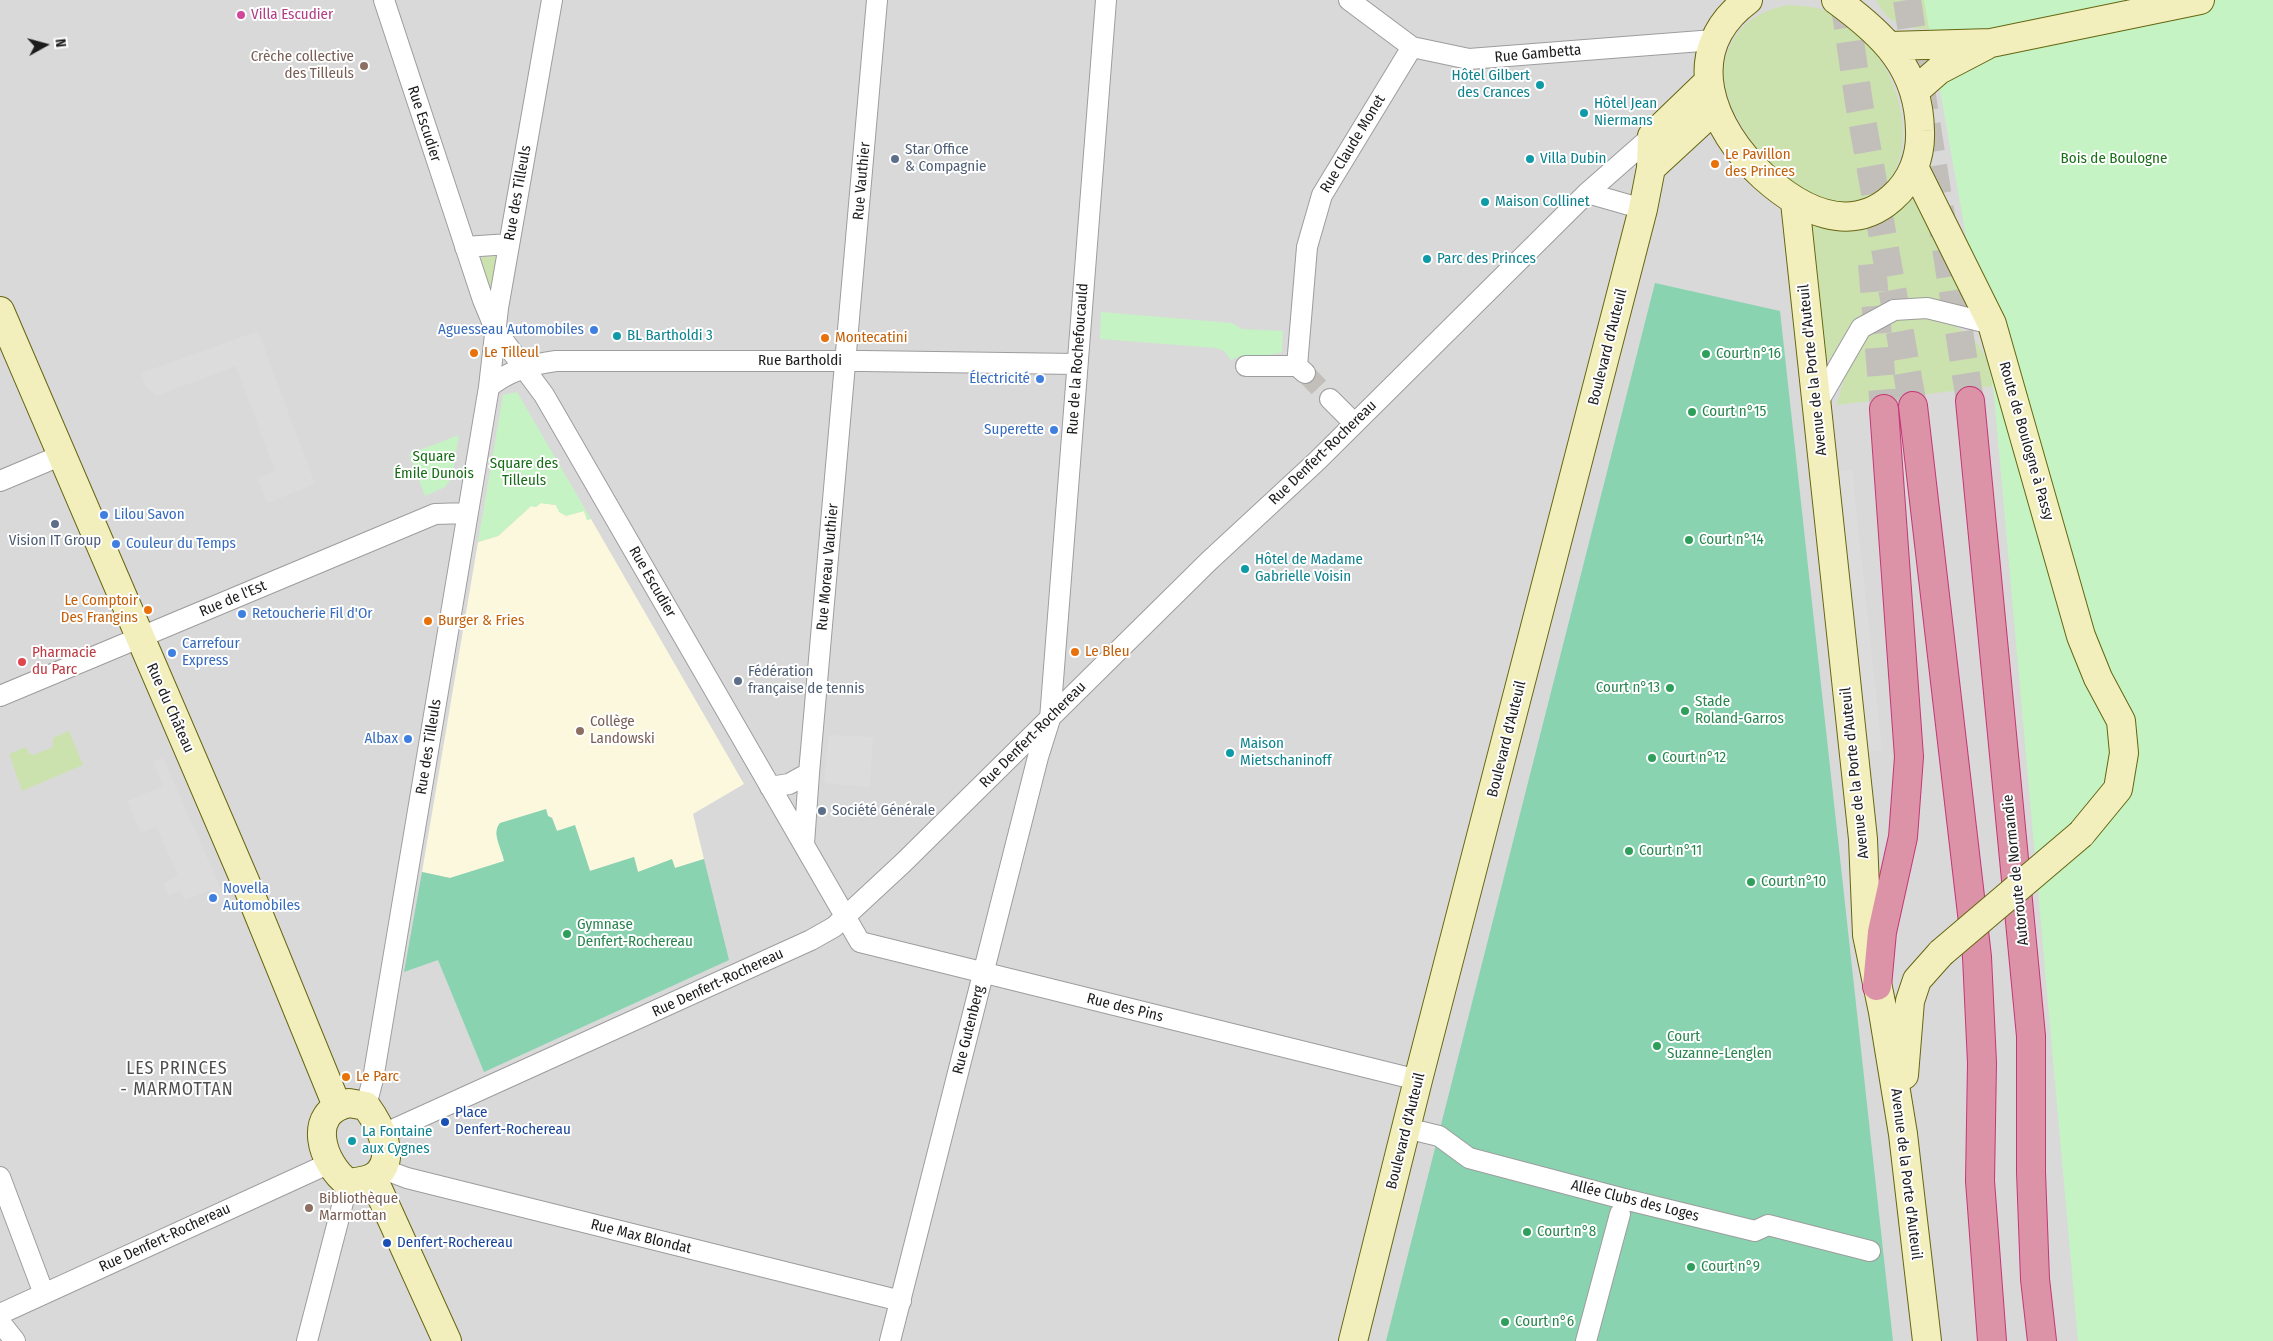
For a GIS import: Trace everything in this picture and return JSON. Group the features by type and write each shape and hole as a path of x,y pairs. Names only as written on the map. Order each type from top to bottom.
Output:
{"highway":[{"name":"Autoroute de Normandie","path":"1970,401 2031,1036 2031,1172 2035,1278 2042,1341"},
{"path":"1913,406 1977,957 1982,1063 1980,1181 1992,1341"},
{"path":"1877,986 1882,932 1902,837 1909,757 1884,409"}],"main road":[{"path":"1732,5 1714,40 1710,61 1709,81 1715,109 1724,129 1739,152 1795,202 1833,216 1851,216 1867,213 1881,207 1896,194 1909,178 1914,167 1920,137 1919,111 1915,91 1905,68 1890,46 1858,8 1836,0"},
{"path":"1890,46 1991,42 2200,0"},
{"path":"1915,91 1939,70 1991,42"},
{"name":"Rue Denfert-Rochereau","path":"1652,136 1709,81"},
{"path":"1651,168 1715,109"},
{"name":"Boulevard d'Auteuil","path":"1353,1341 1418,1080 1643,209 1651,168 1652,136"},
{"name":"Route de Boulogne à Passy","path":"1903,1134 1904,1058 1910,1001 1917,980 1941,953 2081,834 2118,789 2124,753 2121,721 2098,678 2081,636 2018,408 1992,324 1914,167"},
{"name":"Avenue de la Porte d'Auteuil","path":"1795,202 1864,839 1867,935 1903,1134 1927,1341"},
{"name":"Rue du Château","path":"0,311 245,881 337,1106"},
{"path":"349,1103 366,1106 381,1135 386,1148 387,1159 368,1177 337,1175 322,1142 322,1128 326,1117 337,1106 349,1103"},
{"path":"368,1177 447,1341"}],"street":[{"name":"Rue Escudier","path":"384,0 465,247 495,329 544,395 845,916"},
{"name":"Rue des Tilleuls","path":"366,1106 373,1079 489,387 495,329 509,244 552,0"},
{"name":"Rue Vauthier","path":"846,361 878,0"},
{"name":"Rue de la Rochefoucauld","path":"1050,719 1106,0"},
{"name":"Rue Gambetta","path":"1349,0 1412,47 1469,59 1714,40"},
{"name":"Rue Claude Monet","path":"1246,366 1301,370 1307,247 1322,194 1412,47"},
{"name":"Rue Denfert-Rochereau","path":"381,1135 811,940 834,927 1050,719 1209,561 1317,461 1587,193 1652,136"},
{"path":"1587,193 1643,209"},
{"path":"465,247 509,244"},
{"path":"1817,404 1860,328 1894,310 1927,308 1992,324"},
{"name":"Rue Bartholdi","path":"523,368 556,361 846,361 1078,364"},
{"name":"Rue Moreau Vauthier","path":"804,844 846,361"},
{"path":"489,387 499,378 523,368"},
{"path":"1330,399 1354,424"},
{"path":"0,481 62,455"},
{"name":"Rue de l'Est","path":"0,696 435,514 468,513"},
{"name":"Rue Gutenberg","path":"890,1341 1038,757 1050,719"},
{"path":"770,787 789,784 809,773"},
{"name":"Rue des Pins","path":"845,916 860,942 1418,1080"},
{"name":"Allée Clubs des Loges","path":"1406,1128 1439,1136 1469,1158 1755,1231 1768,1226 1870,1251"},
{"name":"Rue Denfert-Rochereau","path":"0,1314 330,1163"},
{"path":"307,1341 368,1177"},
{"name":"Rue Max Blondat","path":"368,1177 416,1180 901,1301"},
{"path":"0,1178 44,1294"},
{"path":"1586,1341 1620,1214"},
{"path":"0,1322 15,1341"}],"shaded area":[{"path":"0,0 2273,0 2273,1341 0,1341"},
{"path":"258,331 315,484 267,503 257,478 275,471 236,366 156,396 144,384 141,373"},
{"path":"1852,470 1882,750 1864,753 1834,472"},
{"name":"Collège Landowski","path":"540,503 556,505 557,508 569,515 584,511 587,520 591,519 744,784 693,814 704,859 675,868 672,860 638,872 634,857 590,871 575,826 557,831 546,809 496,833 505,861 450,878 422,872 478,542 498,536 531,506 536,507"},
{"path":"829,735 873,737 870,787 824,783"},
{"path":"163,758 226,900 215,905 209,890 185,900 180,891 169,896 163,883 178,876 157,827 141,833 127,801 163,786 153,762"}],"green space":[{"path":"1876,0 1936,0 1947,27 1925,29 1906,27 1889,18"},
{"name":"Bois de Boulogne","path":"1924,0 2273,0 2273,1341 2078,1341 1994,395"},
{"path":"1788,5 1819,9 1834,15 1870,46 1890,77 1897,95 1901,114 1903,134 1901,152 1895,170 1885,185 1870,197 1847,203 1822,199 1797,186 1773,166 1753,143 1737,117 1727,92 1724,69 1726,55 1730,46 1737,34 1753,18 1766,11"},
{"path":"1910,199 1917,201 1969,305 1966,308 1923,298 1893,302 1874,310 1857,321 1842,338 1831,359 1824,361 1811,224 1874,224 1898,210"},
{"path":"499,256 492,296 481,260 482,257"},
{"name":"Stade Roland-Garros","path":"1655,283 1780,311 1893,1341 1386,1341"},
{"path":"1101,312 1232,323 1242,329 1283,331 1282,352 1269,355 1244,356 1231,360 1224,351 1216,348 1100,339"},
{"path":"1920,316 1950,324 1971,337 1985,357 1994,386 1837,405 1847,370 1862,343 1872,333 1885,325 1901,319"},
{"name":"Square des Tilleuls","path":"517,392 591,519 587,520 584,511 566,516 559,512 556,505 541,503 536,507 531,506 498,536 478,542 503,395"},
{"name":"Square Émile Dunois","path":"459,435 452,477 445,487 425,496 409,454"},
{"path":"69,731 83,765 22,791 9,754 26,747 29,753 34,755 53,747 53,738"},
{"name":"Gymnase Denfert-Rochereau","path":"546,809 557,831 575,825 590,871 634,857 638,872 672,859 675,868 704,859 729,960 484,1072 438,960 404,972 422,872 450,878 504,861 497,836 500,823"}],"tunnel":[{"path":"1844,0 1859,103 1913,406"},
{"path":"1907,0 1970,401"},
{"path":"1872,264 1884,409"},
{"path":"1305,373 1330,399"}],"place":[{"name":"Villa Escudier","path":"241,15"},
{"name":"Crèche collective des Tilleuls","path":"364,66"},
{"name":"Hôtel Gilbert des Crances","path":"1540,85"},
{"name":"Hôtel Jean Niermans","path":"1584,113"},
{"name":"Star Office & Compagnie","path":"895,159"},
{"name":"Villa Dubin","path":"1530,159"},
{"name":"Le Pavillon des Princes","path":"1715,164"},
{"name":"Maison Collinet","path":"1485,202"},
{"name":"Parc des Princes","path":"1427,259"},
{"name":"Aguesseau Automobiles","path":"594,330"},
{"name":"BL Bartholdi 3","path":"617,336"},
{"name":"Montecatini","path":"825,338"},
{"name":"Le Tilleul","path":"474,353"},
{"name":"Court n°16","path":"1706,354"},
{"name":"Électricité","path":"1040,379"},
{"name":"Court n°15","path":"1692,412"},
{"name":"Superette","path":"1054,430"},
{"name":"Lilou Savon","path":"104,515"},
{"name":"Vision IT Group","path":"55,524"},
{"name":"Court n°14","path":"1689,540"},
{"name":"Couleur du Temps","path":"116,544"},
{"name":"Hôtel de Madame Gabrielle Voisin","path":"1245,569"},
{"name":"Le Comptoir Des Frangins","path":"148,610"},
{"name":"Retoucherie Fil d'Or","path":"242,614"},
{"name":"Burger & Fries","path":"428,621"},
{"name":"Le Bleu","path":"1075,652"},
{"name":"Carrefour Express","path":"172,653"},
{"name":"Pharmacie du Parc","path":"22,662"},
{"name":"Fédération française de tennis","path":"738,681"},
{"name":"Court n°13","path":"1670,688"},
{"name":"Stade Roland-Garros","path":"1685,711"},
{"name":"Collège Landowski","path":"580,731"},
{"name":"Albax","path":"408,739"},
{"name":"Maison Mietschaninoff","path":"1230,753"},
{"name":"Court n°12","path":"1652,758"},
{"name":"Société Générale","path":"822,811"},
{"name":"Court n°11","path":"1629,851"},
{"name":"Court n°10","path":"1751,882"},
{"name":"Novella Automobiles","path":"213,898"},
{"name":"Gymnase Denfert-Rochereau","path":"567,934"},
{"name":"Court Suzanne-Lenglen","path":"1657,1046"},
{"name":"Le Parc","path":"346,1077"},
{"name":"Place Denfert-Rochereau","path":"445,1122"},
{"name":"La Fontaine aux Cygnes","path":"352,1141"},
{"name":"Bibliothèque Marmottan","path":"309,1208"},
{"name":"Court n°8","path":"1527,1232"},
{"name":"Denfert-Rochereau","path":"387,1243"},
{"name":"Court n°9","path":"1691,1267"},
{"name":"Court n°6","path":"1505,1322"}],"district":[{"name":"LES PRINCES - MARMOTTAN","path":"177,1079"}]}
